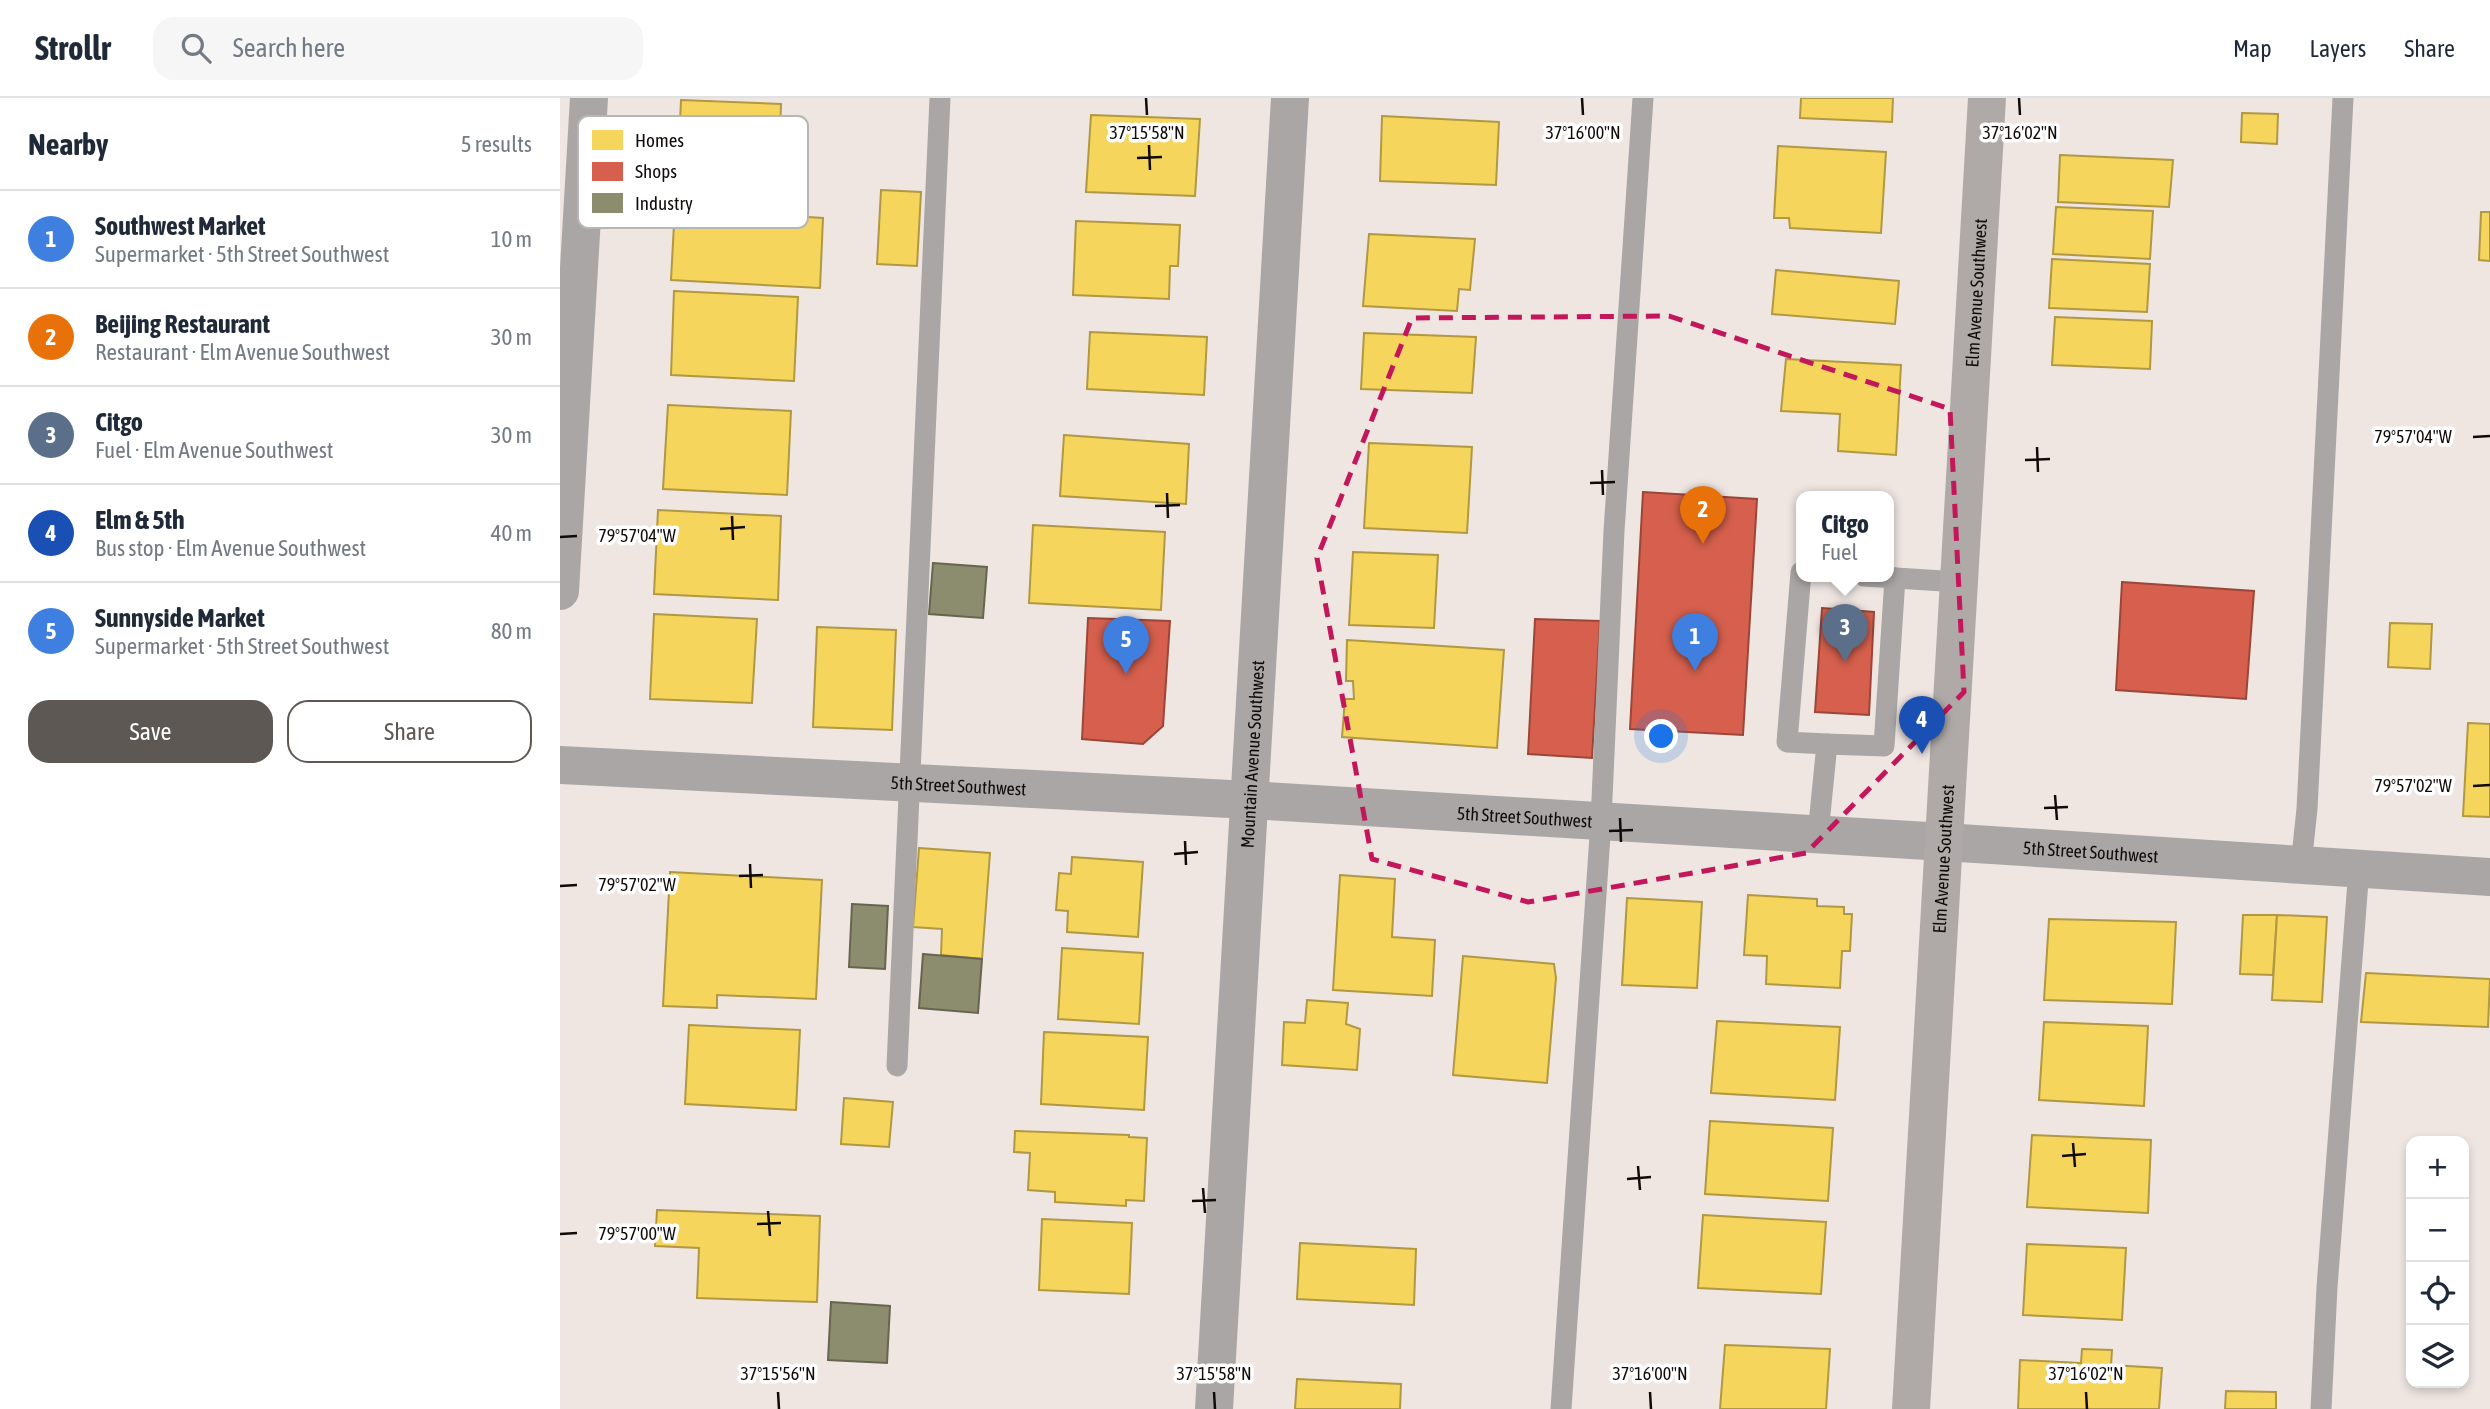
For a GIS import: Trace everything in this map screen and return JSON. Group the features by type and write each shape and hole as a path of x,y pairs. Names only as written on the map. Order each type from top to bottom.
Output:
{"main road":[{"name":"Elm Avenue Southwest","path":"1911,1409 1987,98"}],"street":[{"path":"588,116 589,98"},
{"name":"Mountain Avenue Southwest","path":"1214,1409 1290,98"},
{"path":"560,591 581,228"},
{"name":"5th Street Southwest","path":"560,765 1250,800 2490,877"}],"lane":[{"path":"897,1066 940,98"},
{"path":"1561,1409 1601,821 1614,531 1643,98"},
{"path":"2301,865 2307,809 2343,98"},
{"path":"1800,582 1787,742 1884,746 1895,578 1959,582"},
{"path":"1818,834 1827,744"},
{"path":"2321,1409 2327,1287 2359,868"}],"highlighted area":[{"path":"1669,316 1950,409 1964,692 1806,853 1528,902 1372,859 1317,558 1412,318"}],"building: Homes":[{"path":"1801,98 1893,98 1892,122 1800,118"},
{"path":"681,100 781,104 781,116 680,116"},
{"path":"2242,113 2278,114 2277,144 2241,142"},
{"path":"1091,115 1200,119 1195,196 1086,192"},
{"path":"1382,116 1499,122 1496,185 1380,181"},
{"path":"1778,146 1886,152 1881,233 1790,228 1789,218 1774,218"},
{"path":"2060,155 2173,160 2169,207 2058,202"},
{"path":"881,190 921,192 917,266 877,264"},
{"path":"2056,207 2153,211 2150,259 2053,254"},
{"path":"2481,212 2490,212 2490,261 2479,260"},
{"path":"808,217 823,218 820,288 671,280 674,228 808,228"},
{"path":"1076,221 1180,225 1178,266 1170,266 1169,299 1073,295"},
{"path":"1369,234 1475,239 1470,290 1459,289 1457,311 1363,306"},
{"path":"2052,259 2150,264 2147,312 2049,308"},
{"path":"1776,270 1899,281 1895,324 1772,314"},
{"path":"674,291 798,297 794,381 671,375"},
{"path":"2055,317 2152,321 2150,369 2052,365"},
{"path":"1090,332 1207,337 1204,395 1087,389"},
{"path":"1364,333 1476,337 1472,393 1361,389"},
{"path":"1786,359 1901,365 1896,455 1838,451 1840,414 1781,411"},
{"path":"668,405 791,411 787,495 663,489"},
{"path":"1064,435 1189,444 1186,504 1060,496"},
{"path":"1369,443 1472,447 1467,533 1364,528"},
{"path":"658,510 781,516 778,600 654,594"},
{"path":"1033,525 1165,532 1161,610 1029,603"},
{"path":"1353,552 1438,555 1434,628 1349,625"},
{"path":"654,614 757,619 752,703 650,699"},
{"path":"2390,623 2432,624 2430,669 2388,667"},
{"path":"817,627 896,630 892,730 813,727"},
{"path":"1347,640 1504,650 1497,748 1342,737 1345,699 1354,699 1353,681 1346,681"},
{"path":"2468,723 2490,724 2490,817 2463,816"},
{"path":"919,848 990,853 982,959 941,955 942,929 913,927"},
{"path":"1072,857 1143,862 1138,937 1067,932 1068,911 1056,910 1059,873 1071,874"},
{"path":"670,872 822,880 816,999 717,995 717,1008 663,1006"},
{"path":"1340,875 1395,879 1392,937 1435,940 1432,996 1333,990"},
{"path":"1748,895 1817,899 1817,906 1844,907 1844,914 1852,914 1850,951 1842,951 1840,988 1766,984 1767,956 1744,955"},
{"path":"1627,898 1702,902 1697,988 1622,985"},
{"path":"2243,915 2277,915 2273,975 2240,974"},
{"path":"2277,915 2327,917 2322,1002 2272,1000"},
{"path":"2049,919 2176,922 2172,1004 2044,1000"},
{"path":"1062,948 1143,953 1139,1024 1058,1019"},
{"path":"1463,956 1554,964 1556,978 1547,1083 1453,1075"},
{"path":"2366,973 2490,979 2488,1027 2361,1022"},
{"path":"1307,1000 1348,1003 1346,1024 1360,1029 1357,1070 1282,1065 1284,1022 1305,1023"},
{"path":"1717,1021 1840,1027 1835,1100 1711,1093"},
{"path":"2044,1022 2148,1026 2144,1106 2039,1100"},
{"path":"689,1025 800,1030 796,1110 685,1104"},
{"path":"1044,1032 1148,1037 1144,1110 1041,1104"},
{"path":"844,1098 893,1102 889,1147 841,1144"},
{"path":"1710,1121 1833,1128 1828,1201 1705,1194"},
{"path":"1015,1131 1147,1138 1144,1201 1126,1200 1126,1206 1055,1202 1055,1192 1028,1190 1030,1153 1014,1152"},
{"path":"2032,1135 2151,1140 2148,1213 2027,1207"},
{"path":"657,1210 820,1216 817,1302 697,1298 699,1248 655,1246"},
{"path":"1703,1215 1826,1222 1821,1294 1698,1288"},
{"path":"1042,1219 1132,1223 1129,1294 1039,1290"},
{"path":"1300,1243 1416,1249 1414,1305 1297,1299"},
{"path":"2027,1244 2126,1248 2122,1320 2023,1315"},
{"path":"1725,1345 1830,1349 1826,1409 1720,1409"},
{"path":"2082,1349 2112,1350 2111,1365 2162,1368 2159,1409 2018,1409 2020,1360 2081,1363"},
{"path":"1297,1379 1401,1384 1400,1409 1295,1409"},
{"path":"2226,1391 2276,1392 2276,1409 2225,1409"}],"building: Shops":[{"path":"1643,492 1757,499 1743,735 1630,729"},
{"path":"2122,582 2254,591 2246,699 2116,690"},
{"path":"1822,608 1874,612 1869,715 1815,712"},
{"path":"1088,618 1170,621 1163,726 1143,744 1082,739"},
{"path":"1535,619 1600,621 1592,758 1528,754"}],"building: Industry":[{"path":"933,563 987,567 983,618 929,614"},
{"path":"852,904 888,906 885,969 849,967"},
{"path":"923,954 982,959 978,1013 919,1008"},
{"path":"831,1302 890,1306 887,1363 828,1360"}],"place":[{"name":"Beijing Restaurant","path":"1703,544"},
{"name":"Citgo","path":"1845,662"},
{"name":"Southwest Market","path":"1695,671"},
{"name":"Sunnyside Market","path":"1126,674"},
{"name":"Elm & 5th","path":"1922,754"}]}
